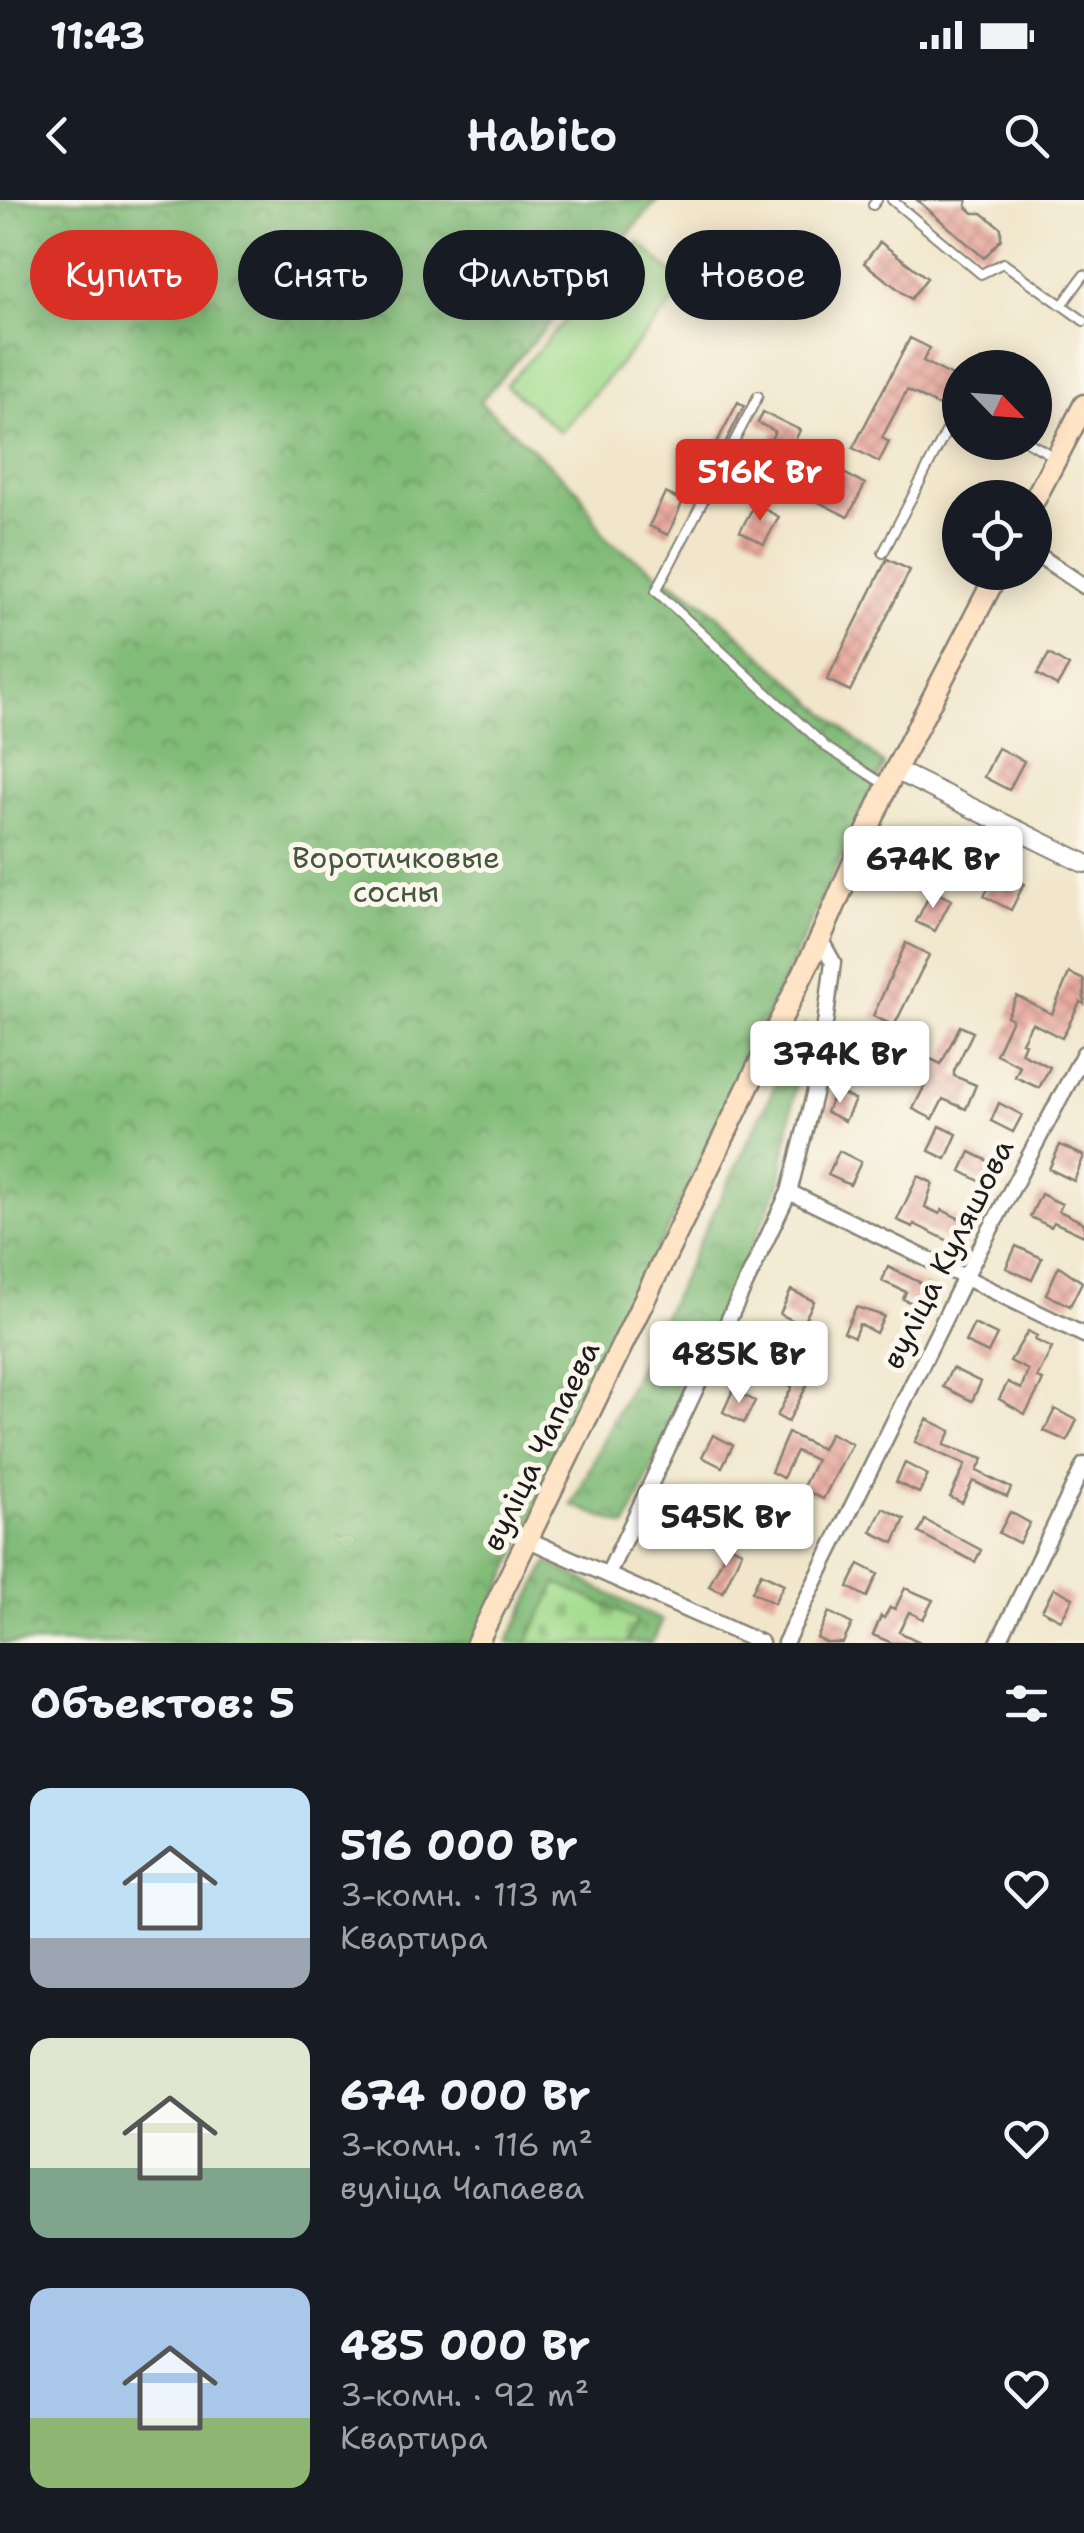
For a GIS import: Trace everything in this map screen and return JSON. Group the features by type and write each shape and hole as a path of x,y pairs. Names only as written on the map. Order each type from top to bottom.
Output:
{"main road":[{"path":"1044,480 1084,405"},
{"name":"вуліца Чапаева","path":"478,1643 820,939 891,778 989,590"}],"street":[{"path":"1052,565 1084,586"},
{"path":"891,778 1084,863"},
{"path":"608,1574 790,1192 818,1079 833,962 820,939"},
{"name":"вуліца Куляшова","path":"785,1643 965,1277 1084,1053"},
{"path":"790,1192 1084,1336"},
{"path":"998,1643 1084,1466"},
{"path":"528,1540 761,1643"}],"lane":[{"path":"898,202 981,274 1003,263 1084,321"},
{"path":"1063,304 1084,274"},
{"path":"758,396 656,591 826,747 891,778"},
{"path":"884,554 942,440"}],"green space":[{"name":"Воротичковые сосны","path":"0,200 658,200 632,230 423,230 423,320 552,320 480,402 579,491 606,539 705,604 884,765 475,1643 0,1643"},
{"path":"645,248 665,267 665,312 560,432 506,385 566,320 645,320"},
{"path":"805,1024 780,1184 626,1526 572,1505"},
{"path":"548,1562 662,1621 652,1643 507,1643"},
{"path":"557,1583 637,1620 627,1643 527,1643"}],"building":[{"path":"917,200 967,200 966,206 973,213 982,213 1001,228 1001,239 984,258"},
{"path":"880,242 927,278 911,299 864,263"},
{"path":"910,338 930,348 923,361 942,371 942,408 907,390 882,438 889,442 879,462 853,448"},
{"path":"738,402 744,406 711,470 704,467"},
{"path":"763,412 800,430 767,499 730,482 738,465 755,473 775,431 758,423"},
{"path":"822,462 865,484 848,517 805,495"},
{"path":"665,493 683,501 668,535 649,526"},
{"path":"755,504 779,517 764,544 740,531"},
{"path":"887,559 910,570 850,691 827,680"},
{"path":"1049,654 1069,666 1057,686 1037,674"},
{"path":"998,748 1024,761 1009,790 984,777"},
{"path":"951,840 975,852 964,874 940,862"},
{"path":"1008,876 1024,884 1011,910 984,896 991,883 1002,888"},
{"path":"932,890 951,900 935,931 916,922"},
{"path":"906,943 929,955 894,1026 873,1016"},
{"path":"1069,973 1084,980 1084,1004 1080,1002 1062,1038 1032,1023 1022,1042 1025,1043 1021,1053 1050,1067 1039,1088 1015,1077 1020,1066 996,1054 1012,1019 1007,1016 1017,996 1052,1014"},
{"path":"960,1026 973,1032 954,1071 954,1076 976,1085 966,1109 943,1099 933,1119 913,1109 927,1081 891,1064 882,1082 855,1068 869,1040 909,1060 914,1051 941,1064"},
{"path":"836,1091 855,1100 845,1121 826,1112"},
{"path":"999,1103 1022,1115 1013,1132 991,1121"},
{"path":"940,1126 957,1134 946,1159 929,1151"},
{"path":"1060,1145 1084,1156 1074,1181 1049,1169"},
{"path":"839,1151 861,1162 850,1185 828,1175"},
{"path":"970,1152 997,1165 987,1185 961,1171"},
{"path":"918,1176 933,1183 925,1207 940,1214 942,1210 968,1223 957,1245 897,1220"},
{"path":"1041,1194 1062,1204 1059,1211 1084,1223 1084,1236 1054,1222 1051,1227 1030,1217"},
{"path":"1016,1246 1042,1258 1032,1280 1006,1268"},
{"path":"1059,1266 1082,1282 1070,1306 1046,1294"},
{"path":"888,1267 934,1289 924,1309 903,1299 906,1292 882,1281"},
{"path":"791,1290 814,1301 802,1325 780,1314"},
{"path":"856,1307 884,1316 876,1333 859,1324 854,1337 844,1332"},
{"path":"974,1324 997,1335 988,1353 965,1342"},
{"path":"1028,1331 1037,1336 1035,1340 1052,1348 1037,1378 1043,1380 1025,1414 999,1399 1008,1382 1021,1389 1028,1370 1010,1361"},
{"path":"763,1340 816,1368 788,1422 777,1416 792,1387 751,1365"},
{"path":"952,1368 981,1382 972,1401 943,1387"},
{"path":"733,1390 755,1401 744,1423 723,1412"},
{"path":"1055,1409 1077,1420 1067,1441 1044,1431"},
{"path":"927,1419 951,1431 944,1445 983,1459 977,1471 1011,1488 1007,1497 973,1481 962,1503 950,1497 965,1465 915,1442"},
{"path":"788,1433 822,1449 830,1433 852,1444 823,1499 802,1489 816,1460 796,1451 783,1478 771,1472"},
{"path":"713,1435 733,1445 722,1467 702,1457"},
{"path":"905,1463 928,1475 919,1493 896,1482"},
{"path":"755,1500 770,1507 756,1535 741,1528"},
{"path":"883,1508 905,1519 894,1543 871,1532"},
{"path":"1010,1512 1030,1523 1019,1543 999,1533"},
{"path":"925,1520 981,1550 975,1562 919,1533"},
{"path":"729,1545 742,1551 723,1592 709,1586"},
{"path":"859,1564 878,1574 867,1597 848,1587"},
{"path":"761,1573 784,1584 774,1603 752,1592"},
{"path":"905,1588 933,1600 923,1619 909,1612 899,1632 922,1643 892,1643 873,1635 881,1616 884,1618 890,1607 895,1609"},
{"path":"1054,1588 1073,1598 1061,1620 1042,1610"},
{"path":"829,1612 852,1624 843,1643 827,1643 817,1638"}]}
